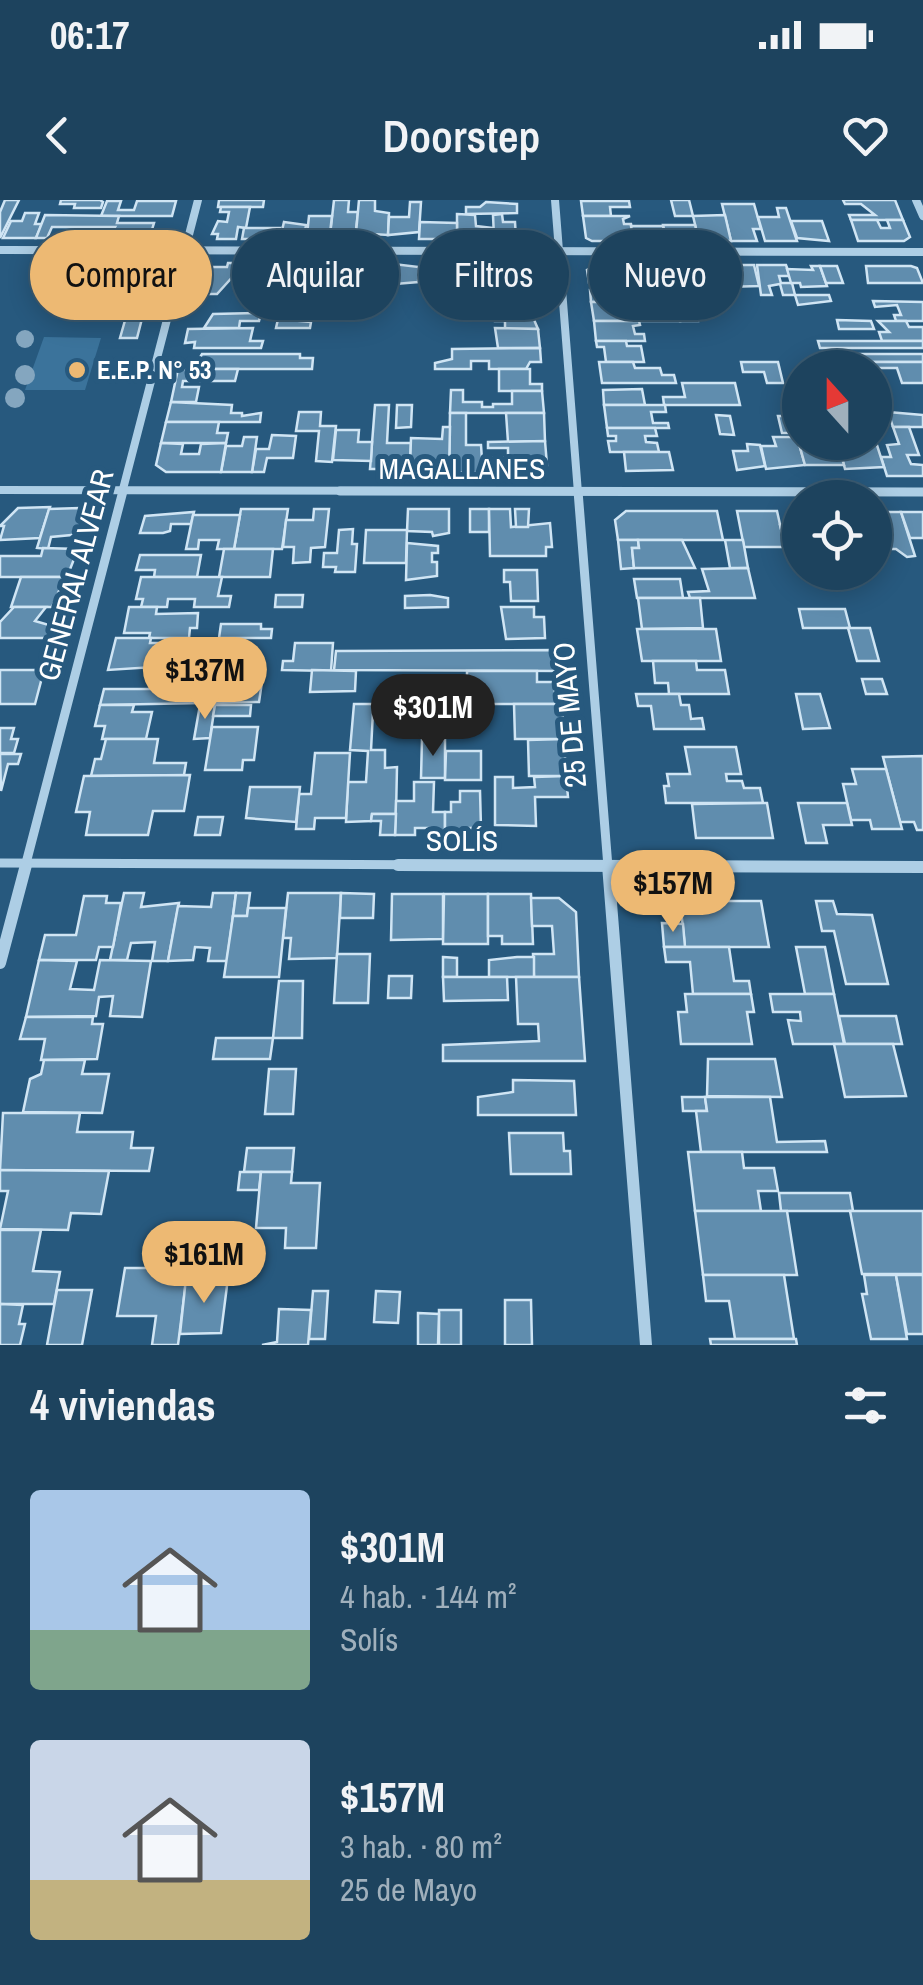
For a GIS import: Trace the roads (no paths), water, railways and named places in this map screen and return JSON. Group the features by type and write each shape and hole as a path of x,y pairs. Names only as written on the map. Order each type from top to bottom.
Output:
{"street":[{"name":"GENERAL ALVEAR","path":"190,230 198,200"},
{"name":"25 DE MAYO","path":"554,200 556,230"},
{"path":"916,200 923,216"},
{"path":"0,250 30,250"},
{"path":"212,250 419,251"},
{"path":"569,251 923,252"},
{"name":"GENERAL ALVEAR","path":"0,962 167,320"},
{"name":"25 DE MAYO","path":"563,320 646,1345"},
{"name":"MAGALLANES","path":"0,490 923,492"},
{"name":"SOLÍS","path":"0,863 923,866"}],"place":[{"name":"E.E.P. N° 53","path":"77,370"}]}
